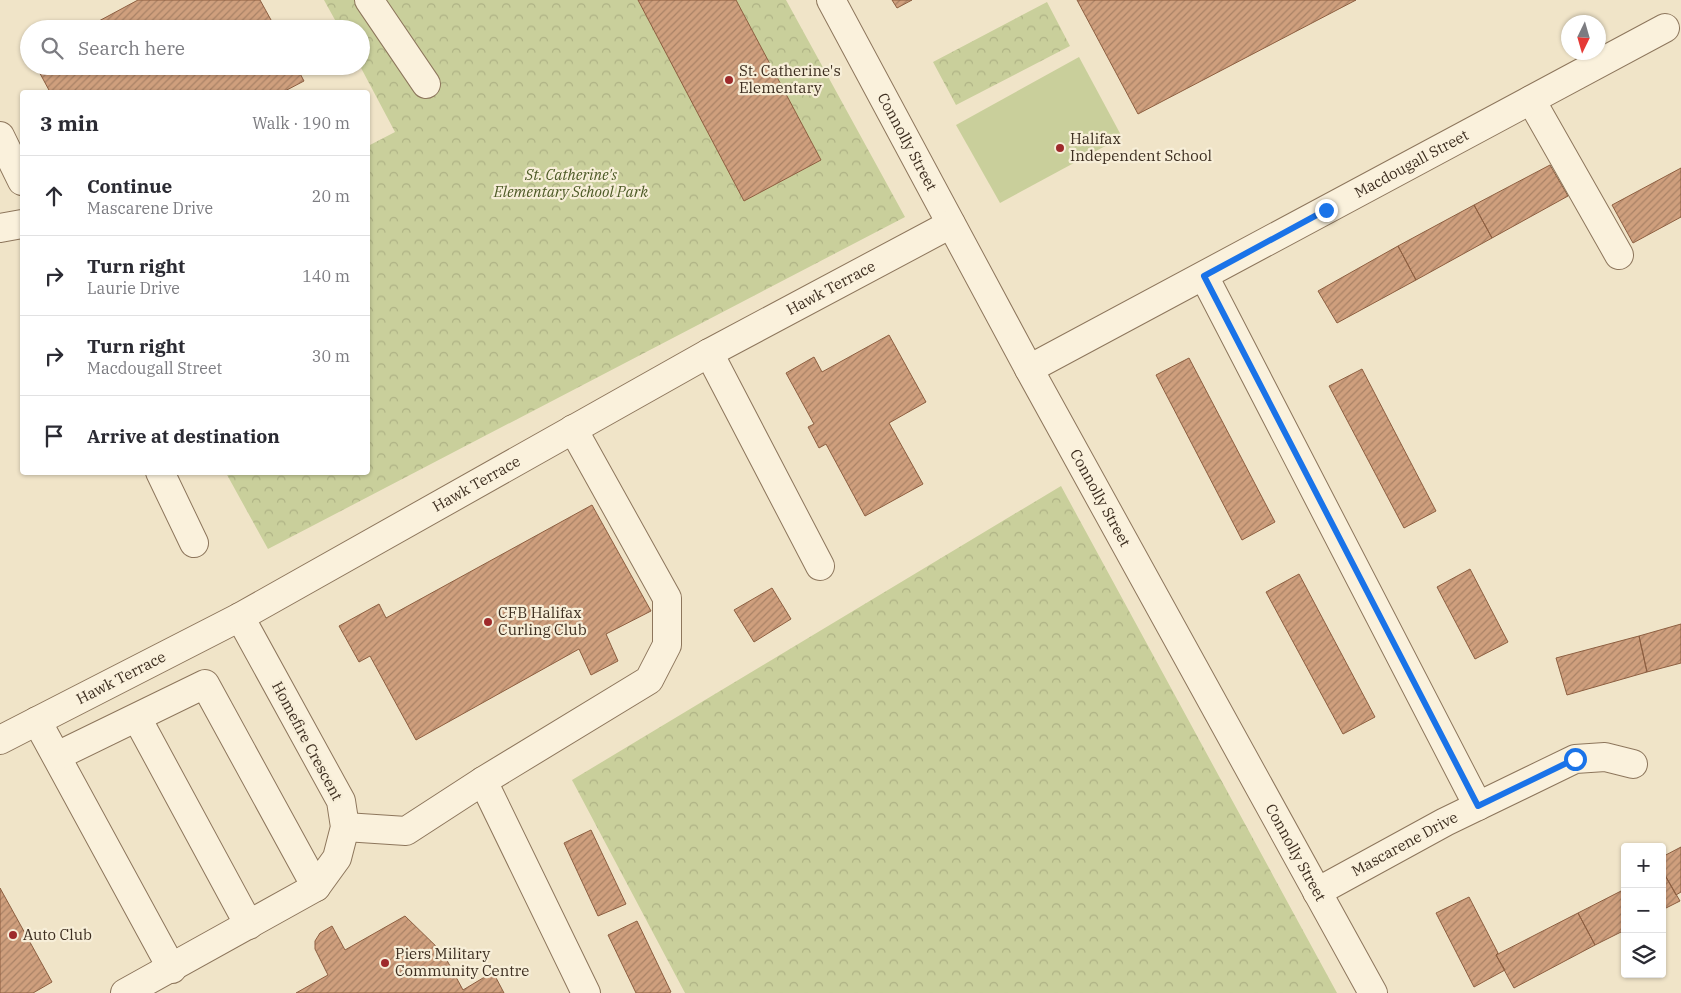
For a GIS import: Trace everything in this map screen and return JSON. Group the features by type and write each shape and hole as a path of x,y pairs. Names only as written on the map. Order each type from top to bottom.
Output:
{"street":[{"path":"369,0 426,84"},
{"name":"Connolly Street","path":"831,0 1029,370 1373,993"},
{"name":"Macdougall Street","path":"1029,370 1665,28"},
{"path":"1531,100 1619,255"},
{"path":"0,136 20,177"},
{"path":"0,228 20,224"},
{"name":"Hawk Terrace","path":"0,740 240,617 709,353 951,224"},
{"path":"1204,276 1478,806"},
{"path":"709,353 820,566"},
{"path":"345,827 406,831 649,680 667,645 667,598 573,429"},
{"path":"161,475 194,543"},
{"name":"Homefire Crescent","path":"126,993 316,887 337,858 345,827 341,801 240,617"},
{"path":"57,756 206,684 316,887"},
{"path":"137,718 249,925"},
{"path":"37,720 172,968"},
{"name":"Mascarene Drive","path":"1317,892 1478,806 1575,759 1605,757 1633,764"},
{"path":"484,781 586,993"}],"green space":[{"name":"St. Catherine's Elementary School Park","path":"324,0 786,0 905,217 268,549 227,475 370,475 370,145 395,132 365,75 370,75 370,20 335,20"},
{"path":"1047,2 1070,46 956,105 933,62"},
{"path":"1079,57 1122,137 1000,203 956,125"},
{"path":"1061,486 1337,993 685,993 572,780"}],"building":[{"path":"138,0 260,0 271,20 101,20"},
{"name":"St. Catherine's Elementary","path":"638,0 736,0 821,160 744,201"},
{"path":"892,0 912,0 897,8"},
{"name":"Halifax Independent School","path":"1077,0 1356,0 1138,114"},
{"path":"41,75 301,75 304,81 287,90 49,90"},
{"path":"1550,165 1568,196 1492,238 1474,205"},
{"path":"1681,168 1681,217 1633,243 1612,205"},
{"path":"1474,205 1492,238 1416,280 1398,246"},
{"path":"1398,246 1416,280 1337,323 1318,291"},
{"path":"889,335 926,402 889,423 923,484 865,516 826,444 819,448 808,427 814,424 786,373 814,357 822,372"},
{"path":"1189,358 1275,522 1242,540 1156,375"},
{"path":"1362,369 1436,511 1404,528 1329,386"},
{"name":"CFB Halifax Curling Club","path":"592,505 651,611 606,634 618,661 591,675 579,649 416,740 370,656 359,662 339,626 379,604 386,618"},
{"path":"1470,569 1508,642 1475,659 1437,587"},
{"path":"1299,574 1375,717 1343,734 1266,592"},
{"path":"772,588 791,619 754,642 734,610"},
{"path":"1681,624 1681,663 1647,672 1639,636"},
{"path":"1639,636 1647,672 1567,695 1556,658"},
{"path":"591,830 626,904 598,916 564,843"},
{"path":"1681,847 1681,892 1676,895 1666,877 1666,855"},
{"path":"1666,877 1680,901 1666,908"},
{"name":"Auto Club","path":"0,888 52,982 33,993 0,993"},
{"path":"1621,891 1621,932 1595,945 1578,913"},
{"path":"1469,897 1505,970 1474,987 1436,913"},
{"path":"1578,913 1595,945 1514,988 1496,955"},
{"name":"Piers Military Community Centre","path":"405,916 443,953 463,990 493,972 504,993 296,993 328,975 315,949 315,941 320,933 332,926 345,950"},
{"path":"637,921 671,992 669,993 636,993 608,935"}],"place":[{"name":"St. Catherine's Elementary","path":"729,80"},
{"name":"Halifax Independent School","path":"1060,148"},
{"name":"CFB Halifax Curling Club","path":"488,622"},
{"name":"Auto Club","path":"13,935"},
{"name":"Piers Military Community Centre","path":"385,963"}],"route":[{"path":"1326,210 1204,276 1478,806 1575,759"}]}
